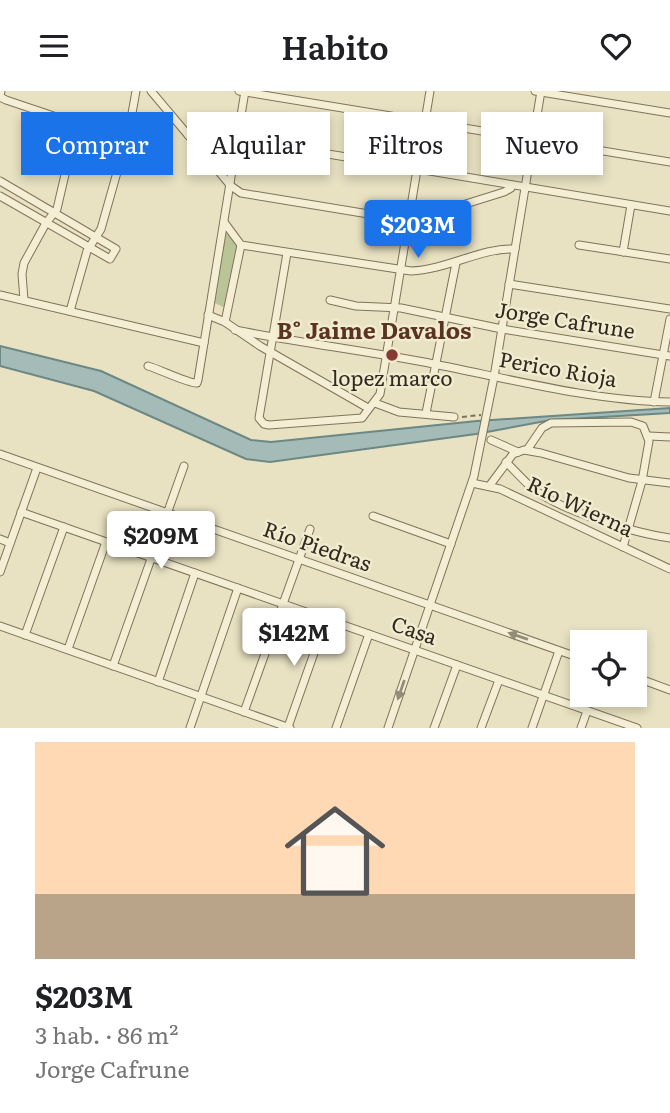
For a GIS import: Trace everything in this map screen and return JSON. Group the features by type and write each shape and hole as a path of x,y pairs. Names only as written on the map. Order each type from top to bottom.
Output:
{"street":[{"path":"1,91 0,97 44,112"},
{"path":"132,112 136,91"},
{"path":"152,91 187,134"},
{"path":"239,91 367,112"},
{"path":"242,112 245,91"},
{"path":"427,112 430,91"},
{"path":"536,112 539,91 670,113"},
{"path":"603,151 670,162"},
{"path":"24,300 23,268 58,204 64,175"},
{"path":"70,311 116,175"},
{"path":"222,175 241,193 411,221 504,193 512,185"},
{"path":"148,366 170,372 191,384 197,383 233,175"},
{"path":"287,253 259,418 269,425 352,420 369,409 380,394 417,175"},
{"path":"449,175 670,211"},
{"path":"388,728 472,483 494,377 527,175"},
{"path":"0,181 116,249 110,259 0,196"},
{"path":"623,252 631,205"},
{"path":"224,222 241,245 402,270 427,270 515,249"},
{"path":"579,244 670,259"},
{"path":"225,322 241,245"},
{"path":"426,413 456,263"},
{"path":"509,284 670,309"},
{"path":"0,295 204,343"},
{"name":"Jorge Cafrune","path":"330,300 356,306 396,308 502,329 666,356"},
{"path":"208,315 225,322 369,409 454,417"},
{"path":"654,402 666,356 670,319"},
{"name":"Perico Rioja","path":"235,330 636,401 670,402"},
{"path":"527,450 542,428 551,423 631,422 643,426 649,436 642,481 623,547"},
{"path":"649,436 670,437"},
{"path":"491,440 518,452"},
{"path":"490,485 506,462 518,452 527,450 642,481 670,483"},
{"name":"Río Piedras","path":"0,454 570,654"},
{"path":"506,462 544,496 628,530 670,538"},
{"path":"113,666 184,466"},
{"path":"0,572 37,468"},
{"name":"Río Wierna","path":"472,483 490,485 670,569"},
{"name":"Casa","path":"21,512 632,727"},
{"path":"373,516 451,544"},
{"path":"25,635 64,527"},
{"path":"244,712 310,529"},
{"path":"0,539 10,543"},
{"path":"68,649 106,542"},
{"path":"158,682 195,573"},
{"path":"190,728 238,588"},
{"path":"0,627 289,728 326,619"},
{"path":"335,728 369,634"},
{"path":"532,728 559,650"},
{"path":"434,728 457,665"},
{"path":"481,728 499,680"},
{"path":"647,681 670,690"},
{"path":"581,728 587,711"}],"path":[{"path":"454,417 486,417"}],"green space":[{"path":"227,233 238,249 225,308 213,302 224,235"}],"water":[{"path":"0,346 101,371 251,440 271,442 477,421 670,408 670,413 551,420 476,434 270,462 246,459 94,391 0,366"}],"place":[{"name":"lopez marco","path":"392,355"}],"district":[{"name":"B° Jaime Davalos","path":"374,331"}]}
